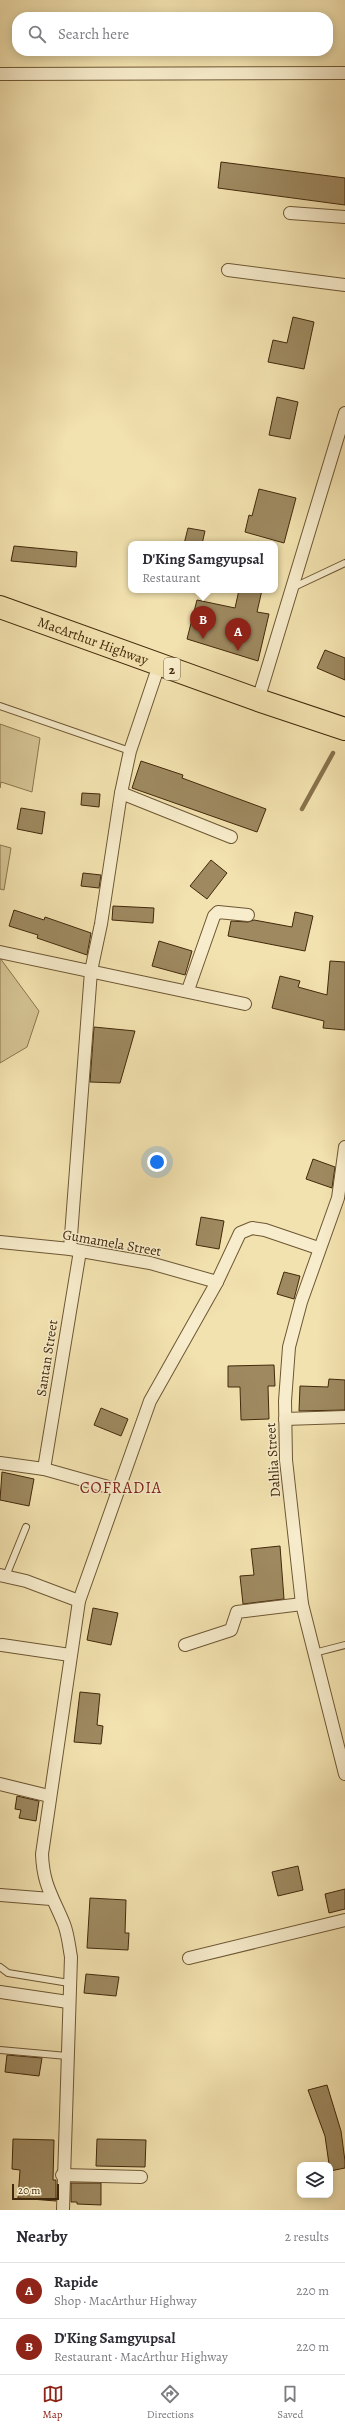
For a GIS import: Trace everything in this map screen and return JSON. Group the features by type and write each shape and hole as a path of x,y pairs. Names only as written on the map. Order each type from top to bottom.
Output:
{"highway":[{"name":"MacArthur Highway","path":"0,607 258,700 345,728"}],"street":[{"path":"0,74 345,73"},
{"path":"290,213 345,217"},
{"path":"228,270 345,285"},
{"path":"258,700 345,413"},
{"name":"Santan Street","path":"44,1470 75,1250 91,971 102,917 121,793 130,751 159,664"},
{"path":"121,793 231,837"},
{"path":"188,990 214,916 218,912 226,911 248,914"},
{"path":"0,952 188,990 245,1004"},
{"name":"Dahlia Street","path":"345,1147 341,1198 318,1248 300,1302 289,1347 285,1419 286,1460 302,1604 345,1774"},
{"path":"63,2210 62,2175 71,1957 64,1925 51,1899 42,1872 42,1854 49,1796 79,1601 150,1401 217,1282 240,1233 252,1228 265,1230 318,1248"},
{"name":"Gumamela Street","path":"0,1242 75,1250 150,1263 217,1282"},
{"path":"285,1419 345,1418"},
{"path":"0,1463 44,1470 119,1490"},
{"path":"3,1576 79,1601"},
{"path":"185,1645 231,1630 237,1612 302,1604"},
{"path":"2,1645 70,1655"},
{"path":"0,1784 49,1796"},
{"path":"0,1895 51,1899"},
{"path":"189,1958 345,1920"},
{"path":"0,1992 68,2002"},
{"path":"62,2175 141,2177"}],"lane":[{"path":"291,588 345,563"},
{"path":"0,706 130,751"},
{"path":"3,1576 26,1527"},
{"path":"314,1653 345,1645"},
{"path":"0,1967 8,1973 69,1983"},
{"path":"0,2050 67,2056"}],"shaded area":[{"path":"0,724 40,738 32,792 1,782 0,788"},
{"path":"0,845 11,848 4,890 0,889"},
{"path":"0,958 39,1011 27,1047 0,1063"}],"building":[{"path":"221,162 345,178 345,205 218,188"},
{"path":"293,317 314,322 304,369 268,362 273,340 287,343"},
{"path":"277,397 298,402 290,439 269,435"},
{"path":"259,489 296,498 284,543 245,532 249,515 252,516"},
{"path":"188,528 205,531 203,541 185,541"},
{"path":"14,546 77,552 76,567 11,561"},
{"path":"238,593 261,593 257,612 269,614 258,661 187,639 197,600 235,608"},
{"path":"325,650 345,658 345,680 317,668"},
{"path":"141,761 183,775 182,778 266,809 257,832 132,788"},
{"path":"82,793 100,794 99,807 81,805"},
{"path":"21,808 45,812 42,834 17,829"},
{"path":"211,860 227,873 207,899 190,886"},
{"path":"83,873 101,875 99,888 81,886"},
{"path":"113,906 154,908 153,923 112,920"},
{"path":"14,910 44,920 45,917 91,933 87,955 37,938 38,935 9,926"},
{"path":"295,912 313,916 305,951 228,936 231,921 248,922 254,920 292,927"},
{"path":"159,941 192,951 185,975 152,966"},
{"path":"330,961 345,962 345,1030 323,1028 324,1021 272,1008 280,976 300,981 298,987 327,995"},
{"path":"94,1027 135,1031 120,1083 90,1082"},
{"path":"313,1159 335,1167 332,1188 306,1179"},
{"path":"201,1217 224,1221 219,1249 196,1245"},
{"path":"284,1272 300,1276 294,1299 277,1294"},
{"path":"274,1365 275,1386 268,1386 269,1419 241,1420 240,1387 228,1387 228,1366"},
{"path":"329,1379 345,1380 345,1410 299,1411 300,1386 328,1387"},
{"path":"101,1408 128,1419 121,1436 94,1425"},
{"path":"2,1472 34,1479 29,1506 0,1500"},
{"path":"280,1546 284,1599 243,1604 240,1576 254,1575 251,1549"},
{"path":"93,1608 118,1613 111,1645 87,1640"},
{"path":"80,1692 100,1694 97,1725 103,1726 101,1744 74,1742"},
{"path":"17,1796 39,1801 36,1821 19,1818 21,1810 15,1809"},
{"path":"298,1866 303,1890 278,1896 272,1872"},
{"path":"345,1889 345,1909 329,1913 325,1894"},
{"path":"90,1898 126,1900 125,1933 129,1933 128,1950 87,1948"},
{"path":"86,1974 119,1977 116,1996 84,1993"},
{"path":"7,2055 42,2058 39,2076 5,2072"},
{"path":"327,2085 341,2131 345,2168 333,2170 333,2162 329,2162 325,2136 308,2090"},
{"path":"13,2139 54,2140 53,2180 56,2180 56,2201 18,2198 20,2170 12,2169"},
{"path":"97,2139 146,2140 145,2167 96,2166"},
{"path":"71,2183 101,2183 101,2205 77,2204 77,2202 71,2202"}],"waterway":[{"path":"302,809 333,753"}],"place":[{"name":"D'King Samgyupsal","path":"203,639"},
{"name":"Rapide","path":"238,651"}],"district":[{"name":"COFRADIA","path":"121,1488"}]}
